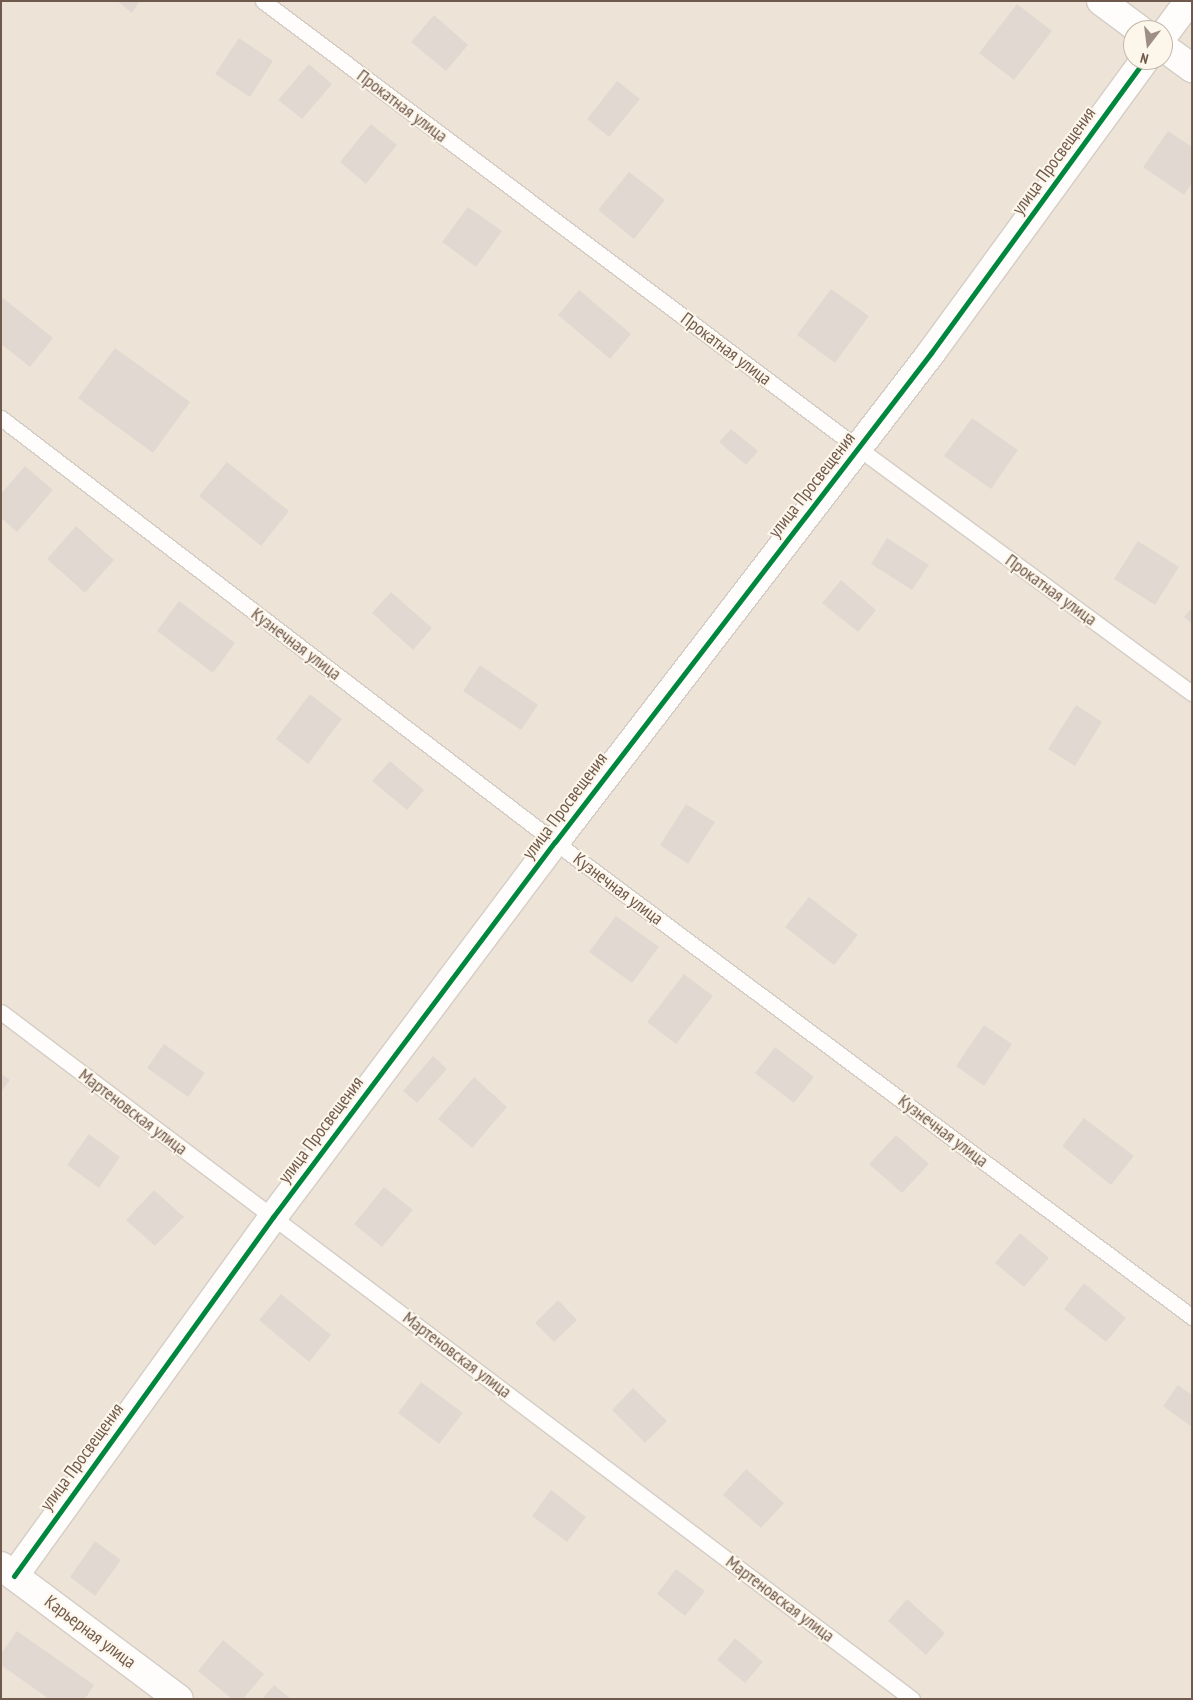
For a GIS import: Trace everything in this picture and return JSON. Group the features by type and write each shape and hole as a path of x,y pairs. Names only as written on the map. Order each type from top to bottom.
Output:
{"street":[{"path":"1101,1 1127,20"},
{"path":"1173,23 1190,1"},
{"path":"1173,54 1192,68"},
{"name":"улица Просвещения","path":"8,1571 555,842 931,353 1138,70"},
{"name":"Карьерная улица","path":"8,1571 179,1699"}],"lane":[{"name":"Прокатная улица","path":"263,1 858,448 1192,693"},
{"name":"Кузнечная улица","path":"1,418 555,842 1192,1317"},
{"name":"Мартеновская улица","path":"1,1012 912,1699"}],"shaded area":[{"path":"1,1 1192,1 1192,1699 1,1699"}],"building":[{"path":"117,1 140,1 132,13"},
{"path":"1017,4 1052,31 1014,80 979,53"},
{"path":"434,15 468,45 446,71 411,42"},
{"path":"239,38 273,61 250,97 215,74"},
{"path":"309,64 332,84 302,119 278,100"},
{"path":"617,81 640,99 609,137 587,119"},
{"path":"371,124 397,145 366,184 340,162"},
{"path":"1168,131 1192,147 1192,183 1184,195 1143,167"},
{"path":"629,172 665,200 634,239 598,210"},
{"path":"468,207 502,231 476,267 442,242"},
{"path":"831,289 869,316 835,363 797,335"},
{"path":"579,290 631,334 610,359 558,315"},
{"path":"3,298 53,338 30,367 1,344 1,300"},
{"path":"115,348 190,402 153,453 78,398"},
{"path":"972,418 1018,450 991,489 944,456"},
{"path":"731,429 758,451 746,465 719,442"},
{"path":"227,462 289,511 261,546 199,496"},
{"path":"25,466 53,490 17,532 1,518 1,494"},
{"path":"76,526 114,560 85,593 47,559"},
{"path":"887,538 929,565 912,590 871,564"},
{"path":"1138,541 1179,567 1155,605 1114,579"},
{"path":"841,580 876,610 858,632 822,603"},
{"path":"391,592 432,628 413,650 372,613"},
{"path":"179,601 235,643 213,673 157,631"},
{"path":"1192,608 1192,624 1184,617"},
{"path":"480,665 538,705 521,730 463,691"},
{"path":"310,694 342,719 308,764 276,739"},
{"path":"1076,705 1102,722 1075,766 1048,749"},
{"path":"390,761 424,790 407,810 372,781"},
{"path":"686,804 715,822 688,864 660,845"},
{"path":"809,897 858,935 834,965 785,927"},
{"path":"616,916 659,947 632,983 589,952"},
{"path":"684,974 713,996 676,1044 647,1022"},
{"path":"984,1025 1012,1044 984,1086 956,1066"},
{"path":"164,1044 205,1073 188,1097 147,1068"},
{"path":"775,1047 814,1077 794,1103 755,1073"},
{"path":"433,1056 447,1069 417,1103 403,1091"},
{"path":"1,1074 10,1080 1,1092"},
{"path":"474,1077 507,1107 472,1148 438,1119"},
{"path":"1084,1118 1134,1156 1111,1185 1062,1146"},
{"path":"89,1134 120,1157 99,1188 67,1165"},
{"path":"896,1135 929,1164 902,1193 869,1164"},
{"path":"384,1187 413,1210 382,1247 354,1224"},
{"path":"154,1190 184,1217 155,1246 126,1220"},
{"path":"1020,1233 1049,1258 1024,1287 995,1263"},
{"path":"1084,1283 1126,1318 1106,1342 1064,1309"},
{"path":"281,1294 331,1335 309,1362 259,1320"},
{"path":"558,1300 577,1320 554,1342 535,1323"},
{"path":"421,1382 463,1413 439,1444 398,1413"},
{"path":"1178,1385 1192,1395 1192,1427 1163,1406"},
{"path":"633,1388 667,1421 645,1443 612,1410"},
{"path":"746,1469 784,1503 761,1528 723,1495"},
{"path":"551,1490 586,1517 567,1542 532,1516"},
{"path":"95,1541 121,1560 95,1596 70,1577"},
{"path":"676,1569 705,1591 685,1616 657,1594"},
{"path":"907,1599 945,1633 926,1655 888,1621"},
{"path":"17,1631 94,1685 85,1699 49,1699 1,1665 1,1654"},
{"path":"735,1638 763,1662 745,1683 717,1660"},
{"path":"223,1640 264,1674 243,1699 232,1699 198,1671"},
{"path":"274,1685 291,1699 262,1699"}],"cycle path":[{"path":"14,1576 273,1217 555,842 931,353 1138,70"}]}
